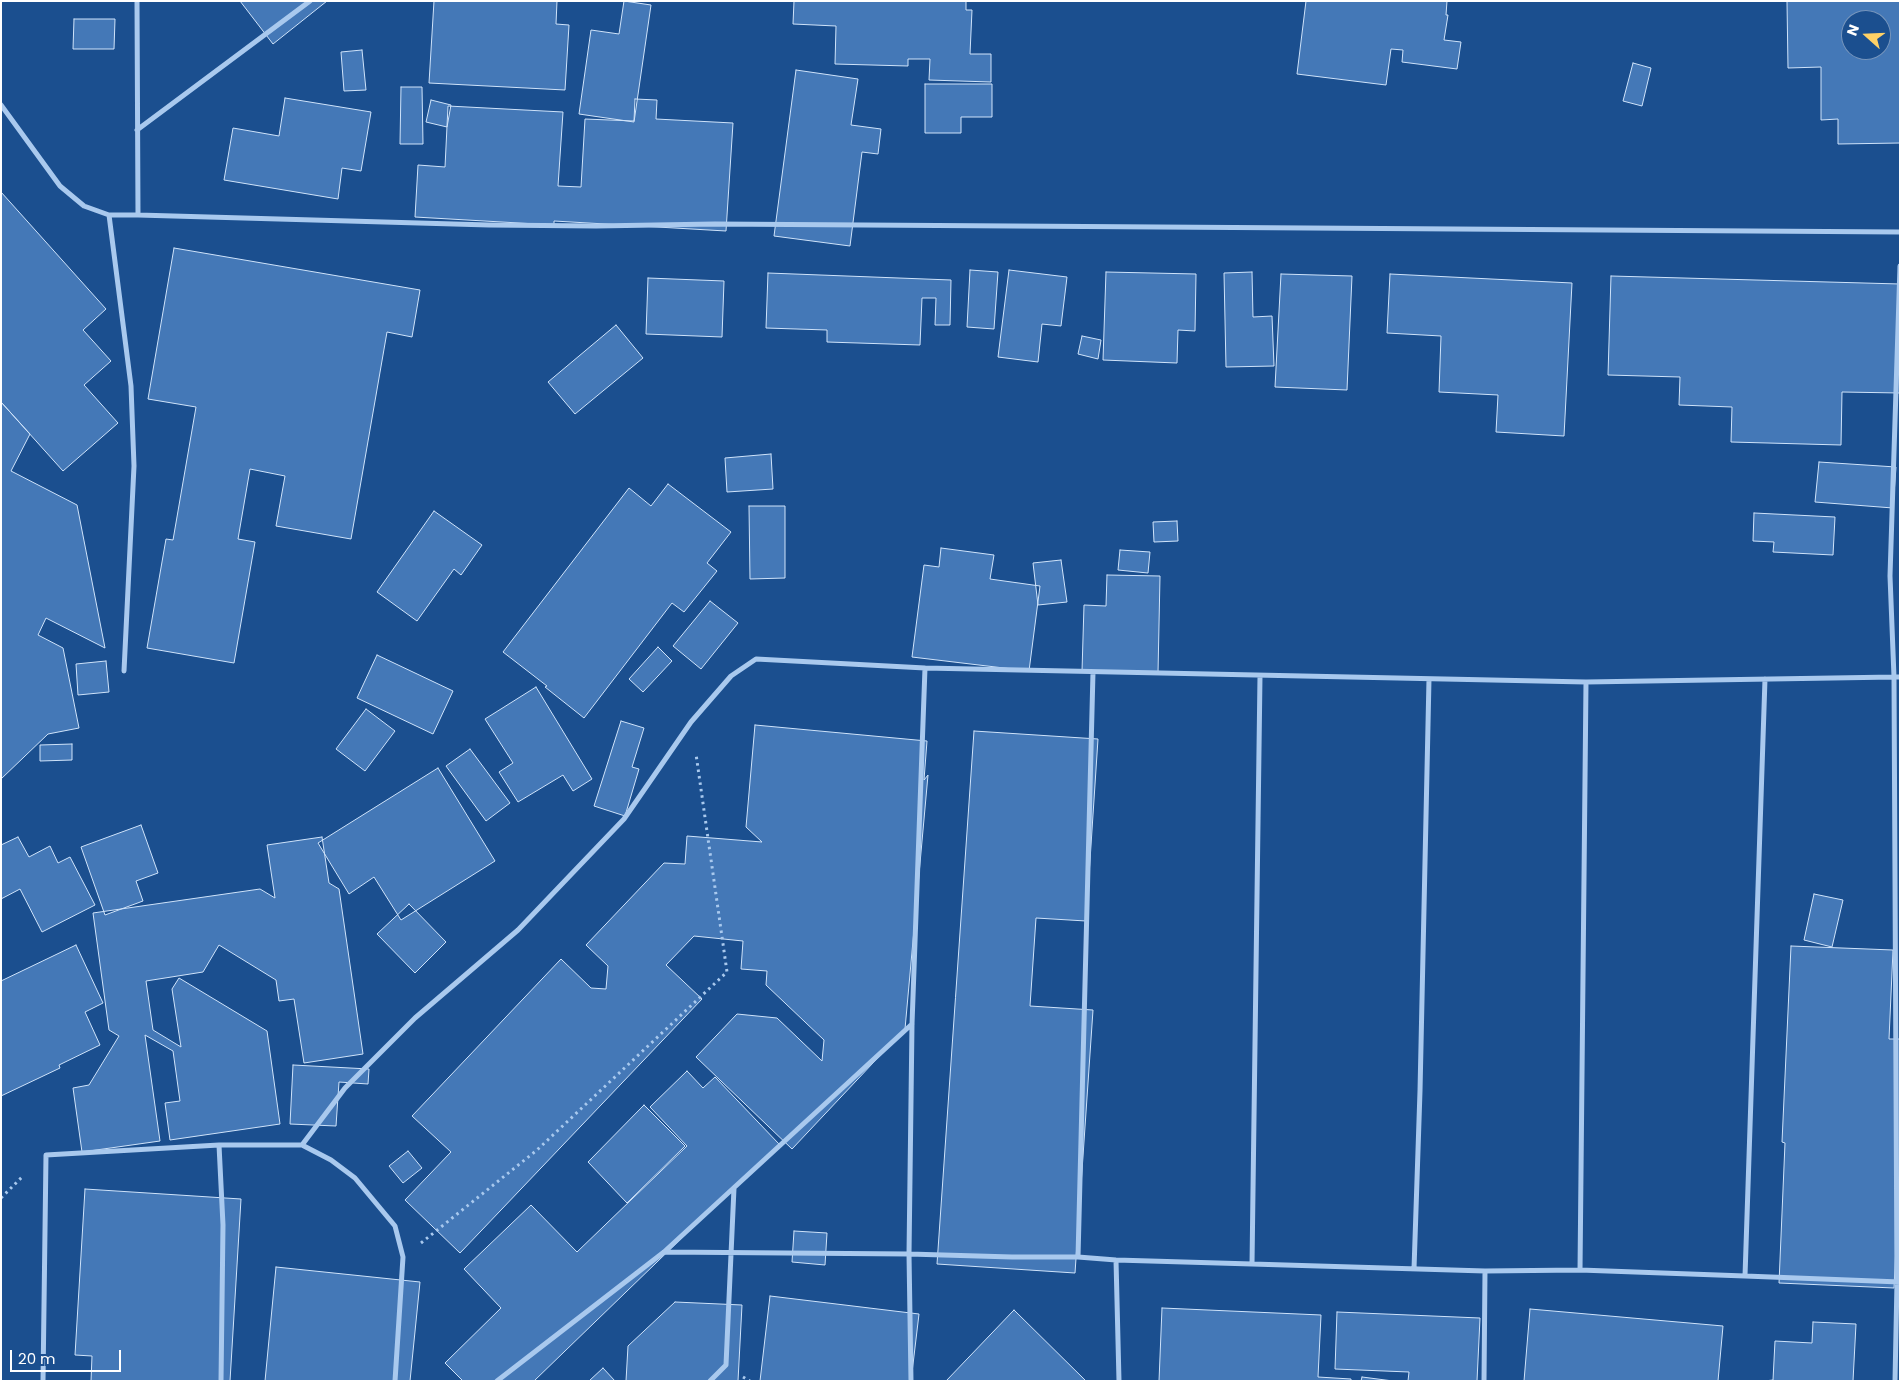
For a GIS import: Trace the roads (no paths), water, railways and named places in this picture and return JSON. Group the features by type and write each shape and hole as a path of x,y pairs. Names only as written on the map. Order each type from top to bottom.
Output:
{"street":[{"path":"137,1 138,215"},
{"path":"137,130 310,1"},
{"path":"1,105 60,186 84,206 109,215 489,225 725,224 1900,232"},
{"path":"109,215 131,386 134,457 124,671"},
{"path":"1895,1381 1898,1282 1897,677 1890,576 1900,266"},
{"path":"302,1145 345,1088 415,1018 518,930 624,819 691,722 731,676 756,659 925,668 1586,682 1897,677"},
{"path":"911,1381 909,1254 912,1024 925,668"},
{"path":"1078,1257 1094,672"},
{"path":"1252,1264 1260,676"},
{"path":"1414,1269 1429,679"},
{"path":"1745,1276 1765,679"},
{"path":"1580,1270 1586,682"},
{"path":"498,1381 664,1252 912,1024"},
{"path":"219,1145 223,1225 221,1381"},
{"path":"43,1381 46,1155 219,1145 302,1145 331,1160 355,1178 395,1226 403,1257 394,1381"},
{"path":"710,1381 726,1365 734,1188"},
{"path":"664,1252 1078,1257 1116,1260 1485,1271 1580,1270 1898,1282"},
{"path":"1116,1260 1119,1381"},
{"path":"1484,1381 1485,1271"}]}
